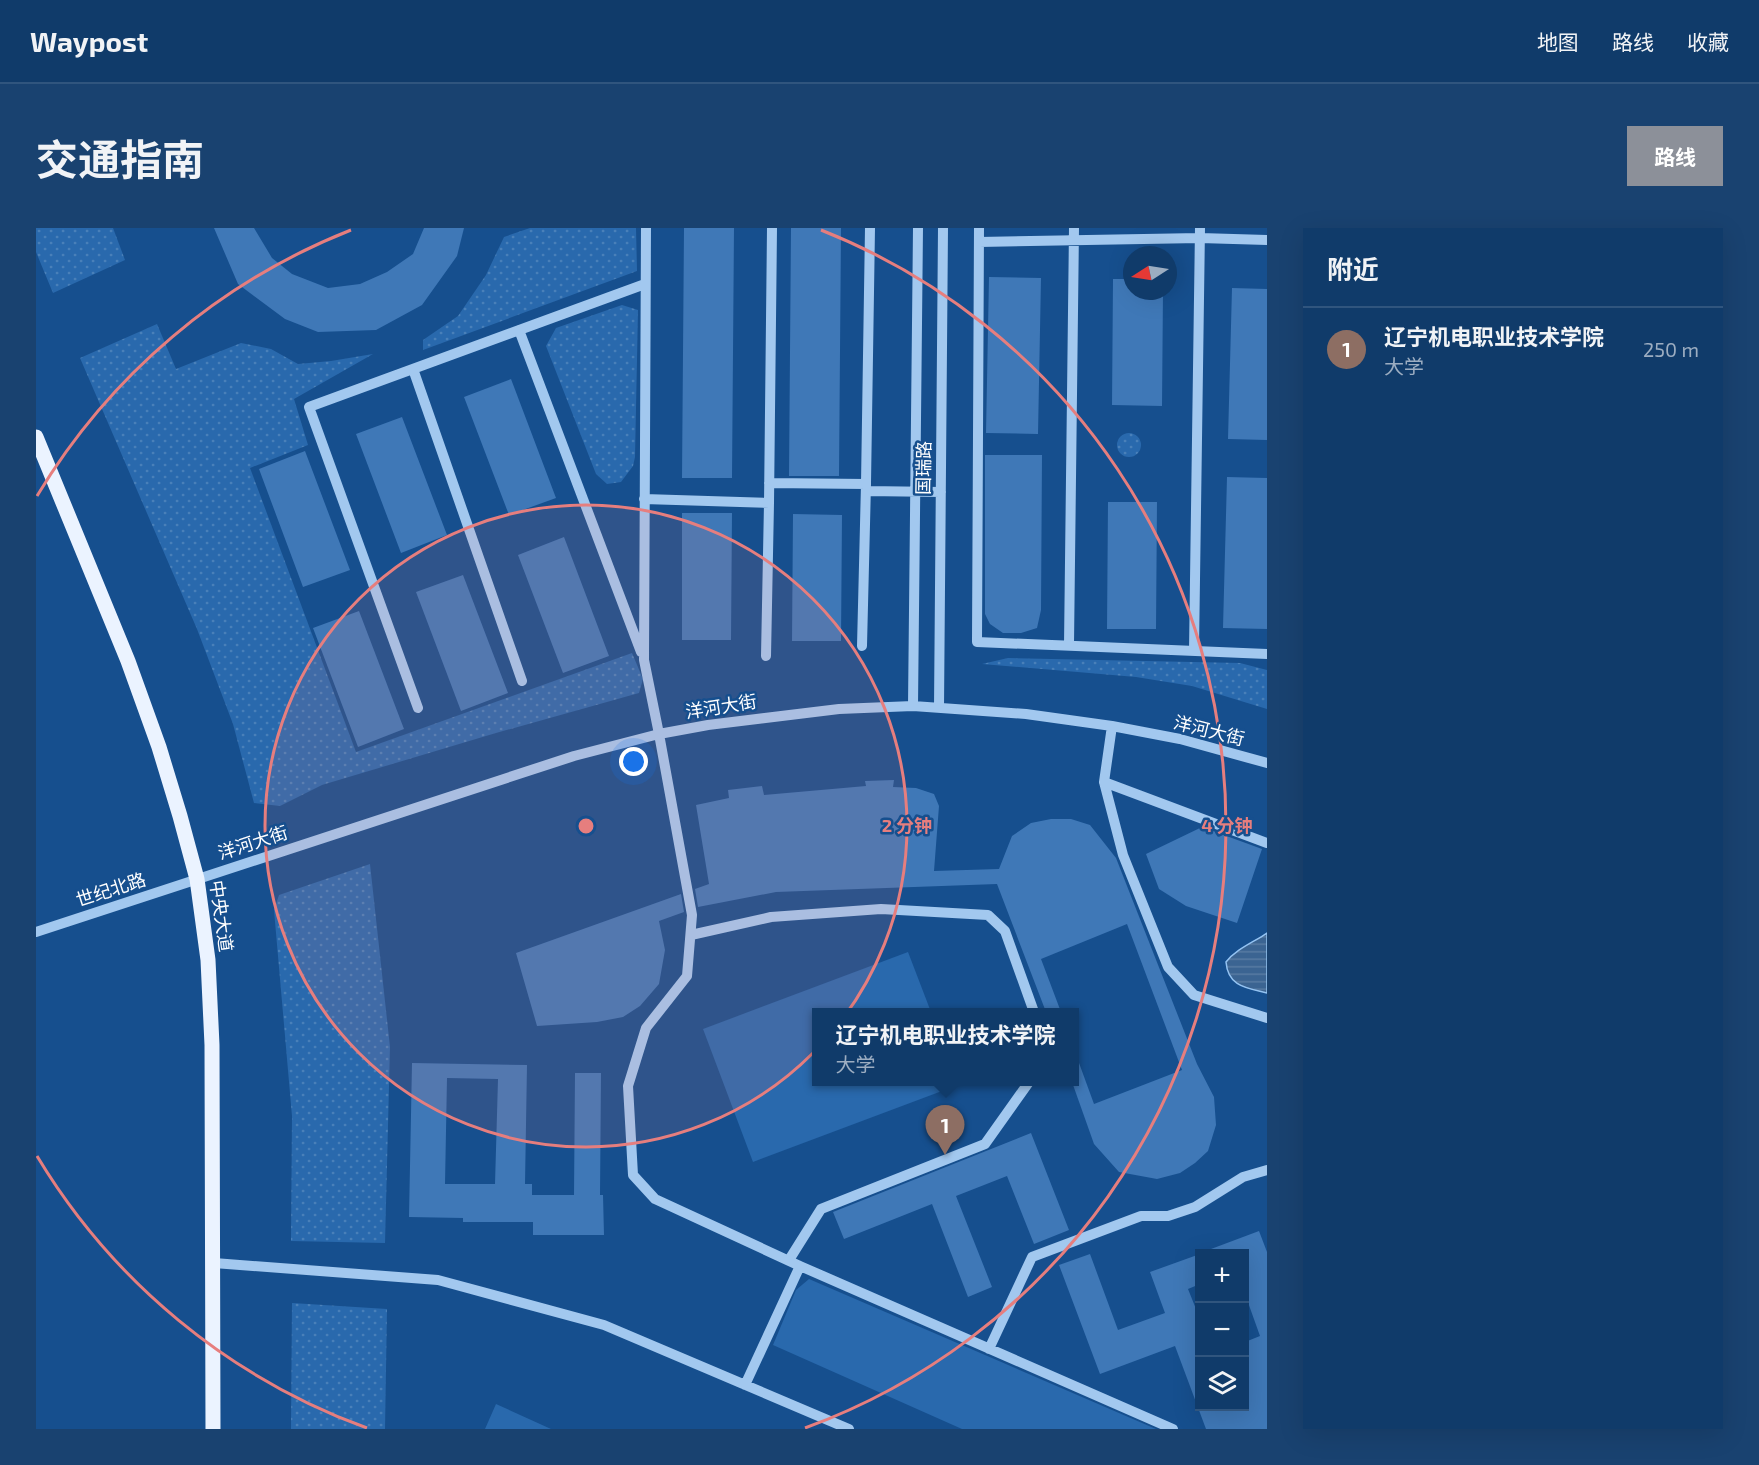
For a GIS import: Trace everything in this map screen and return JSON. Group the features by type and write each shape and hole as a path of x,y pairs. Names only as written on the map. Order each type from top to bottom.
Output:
{"main road":[{"name":"中央大道","path":"36,437 128,661 159,747 197,879 208,960 212,1045 213,1429"}],"street":[{"path":"644,660 646,228"},
{"path":"766,656 772,228"},
{"path":"862,646 870,228"},
{"name":"国瑞路","path":"913,706 918,228"},
{"name":"国瑞路","path":"939,708 943,228"},
{"path":"979,228 977,642 1267,654"},
{"path":"1069,645 1074,228"},
{"path":"979,242 1074,240 1200,233 1267,240"},
{"path":"1194,650 1200,233"},
{"path":"418,708 309,407 645,284"},
{"path":"519,330 644,660 660,734 692,915 687,976 646,1028 628,1086 633,1175 655,1199 800,1266 1173,1429"},
{"path":"413,369 522,681"},
{"path":"769,483 941,492"},
{"path":"644,499 769,503"},
{"name":"洋河大街","path":"197,879 574,756 660,734 765,717 840,709 913,706 1026,714 1113,726 1180,739 1267,763"},
{"path":"1113,726 1104,782 1123,855 1168,967 1194,995 1267,1018"},
{"path":"1104,782 1267,843"},
{"name":"世纪北路","path":"36,932 197,879"},
{"path":"690,935 771,917 881,909 988,915 1005,931 1033,1008"},
{"path":"789,1260 821,1209 985,1144 1026,1086"},
{"path":"989,1348 1032,1257 1141,1216 1168,1216 1195,1207 1243,1177 1267,1170"},
{"path":"214,1263 438,1280 604,1325 849,1429"},
{"path":"745,1385 800,1266"}],"shaded area":[{"path":"36,228 113,228 125,260 53,293 36,252"},
{"path":"530,228 636,228 637,271 423,350 423,340 458,316 486,275 504,237"},
{"path":"622,305 638,310 635,457 633,466 621,482 607,484 596,474 546,346 556,328"},
{"path":"157,324 176,369 241,343 271,349 298,364 373,354 294,399 308,445 250,468 356,752 632,653 643,679 639,693 322,785 280,806 254,803 233,724 197,629 80,358"},
{"path":"1129,433 1137,437 1141,445 1137,453 1129,457 1121,453 1117,445 1121,437"},
{"path":"1008,658 1240,663 1267,670 1267,709 1192,686 1136,677 982,664"},
{"path":"370,864 390,1047 385,1243 291,1241 292,1116 274,910 279,895"},
{"path":"1267,933 1267,993 1240,985 1230,977 1226,962 1240,949"},
{"path":"908,952 929,1008 812,1008 812,1086 955,1086 753,1162 703,1029"},
{"path":"809,1279 1156,1429 962,1429 773,1345 796,1290"},
{"path":"292,1303 387,1309 385,1429 291,1429"},
{"path":"496,1404 551,1429 485,1429"}],"building":[{"path":"214,228 254,228 272,258 292,274 328,288 360,284 387,272 413,254 424,228 464,228 457,256 422,305 376,330 318,332 285,319 238,284"},
{"path":"684,228 734,228 732,478 682,478"},
{"path":"791,228 841,228 839,476 789,476"},
{"path":"989,277 1041,278 1038,434 986,433"},
{"path":"1113,279 1123,279 1123,300 1163,300 1162,406 1112,405"},
{"path":"1232,288 1267,289 1267,440 1228,439"},
{"path":"511,379 556,498 509,515 464,397"},
{"path":"402,417 447,535 401,553 356,434"},
{"path":"305,451 350,570 303,587 259,469"},
{"path":"985,455 1042,455 1041,610 1037,628 1021,633 1003,633 990,624 985,614"},
{"path":"1227,477 1267,478 1267,629 1223,628"},
{"path":"1108,502 1157,502 1156,629 1107,629"},
{"path":"682,513 732,513 731,640 682,640"},
{"path":"793,514 842,515 841,641 792,641"},
{"path":"564,537 609,656 563,673 518,555"},
{"path":"463,575 508,693 461,711 416,592"},
{"path":"359,611 404,729 358,747 313,628"},
{"path":"894,780 893,787 916,788 934,794 939,806 934,871 999,869 1012,836 1031,823 1051,819 1071,819 1090,825 1116,858 1197,1064 1214,1097 1216,1125 1208,1151 1195,1163 1180,1173 1157,1179 1119,1172 1094,1144 1073,1086 1079,1086 1079,1063 1094,1104 1182,1070 1127,924 1041,959 1059,1008 1044,1008 997,884 776,892 698,907 695,889 709,884 696,805 729,798 728,790 762,786 764,795 866,786 865,781"},
{"path":"1202,827 1262,849 1237,923 1186,906 1159,889 1146,854"},
{"path":"681,894 684,912 659,921 665,950 659,984 640,1006 623,1017 597,1022 537,1026 516,953"},
{"path":"412,1063 527,1065 525,1184 532,1184 532,1195 574,1195 575,1073 601,1073 600,1195 603,1195 604,1235 533,1235 533,1222 463,1222 463,1218 409,1217","holes":["447,1078 498,1079 495,1184 445,1184"]},
{"path":"1031,1133 1069,1230 1034,1244 1007,1176 956,1196 992,1287 968,1297 932,1204 844,1239 833,1212"},
{"path":"1259,1231 1267,1252 1267,1429 1206,1429 1199,1411 1249,1411 1249,1340 1260,1336 1249,1305 1249,1249 1211,1249"},
{"path":"1090,1254 1118,1330 1165,1313 1150,1272 1195,1256 1195,1286 1188,1289 1195,1306 1195,1400 1175,1346 1100,1374 1059,1265"}],"place":[{"name":"辽宁机电职业技术学院","path":"945,1155"}]}
